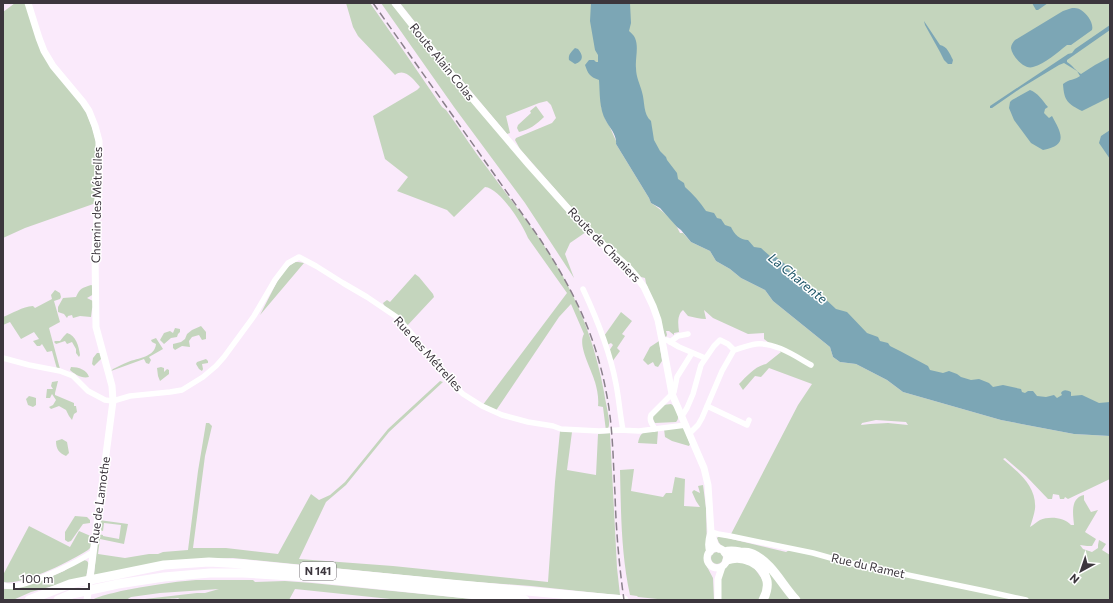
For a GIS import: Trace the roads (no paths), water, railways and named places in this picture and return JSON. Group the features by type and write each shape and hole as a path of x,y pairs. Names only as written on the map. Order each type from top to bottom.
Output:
{"highway":[{"path":"723,557 728,550 752,553 768,565 796,600"},
{"path":"723,557 739,557 753,562 759,567 767,581 766,594 763,600"},
{"name":"N 141","path":"30,600 70,584 164,565 209,562 624,600"},
{"name":"N 141","path":"58,600 72,594 118,584 164,577 210,573 306,577 524,600"}],"street":[{"name":"Chemin des Métrelles","path":"28,3 44,51 53,66 83,102 89,111 95,126 98,141 99,179 95,253 96,327 112,386 114,401"},
{"name":"Route Alain Colas","path":"395,3 490,120"},
{"name":"Route de Chaniers","path":"490,120 588,231 628,267 640,281 649,296 658,320 672,394 702,460 706,474 711,532 709,538 710,552"},
{"name":"Rue des Métrelles","path":"114,401 130,396 182,390 203,377 216,366 237,340 254,316 275,280 288,263 298,257 316,266 367,297 398,318 446,378 463,394 480,406 502,415 561,429 639,431 686,425"},
{"path":"583,289 594,312 608,353 616,384 621,430"},
{"path":"670,342 678,336 688,334"},
{"path":"662,340 667,340 705,358"},
{"path":"682,416 693,394 701,365 714,346 720,340 728,344 734,350"},
{"path":"690,433 698,425 722,371 734,350 756,344 774,346 791,353 812,365"},
{"path":"655,428 651,423 651,415 674,392 677,377 692,353"},
{"path":"3,358 60,371 73,376 88,391 105,400 114,401"},
{"name":"Rue de Lamothe","path":"87,600 114,401"},
{"path":"707,406 747,425 749,420"},
{"path":"711,532 715,544 723,557 718,579 718,600"},
{"name":"Rue du Ramet","path":"711,532 1026,600"},
{"path":"718,579 708,559 710,552 716,549 723,557"},
{"path":"3,585 7,587 26,583 54,572 93,552"},
{"path":"713,567 718,568 723,557"}],"water":[{"name":"La Charente","path":"591,3 630,3 631,23 629,31 634,36 636,42 637,74 643,96 645,111 651,121 654,140 660,151 677,173 678,179 684,183 685,187 706,211 714,213 725,225 731,227 740,238 748,240 754,247 761,248 770,256 776,257 798,278 802,277 808,285 818,291 836,309 847,312 867,333 878,337 880,341 888,343 890,346 928,366 930,370 943,373 949,371 971,380 979,379 989,383 993,387 1003,385 1021,389 1022,392 1025,393 1028,391 1033,391 1037,396 1046,397 1054,395 1057,398 1062,395 1061,393 1065,390 1071,392 1071,396 1082,395 1099,403 1110,402 1110,436 1074,434 1001,420 903,392 887,380 856,364 840,362 833,357 830,347 773,301 765,290 741,278 730,269 716,261 710,251 691,242 660,208 651,203 616,144 614,135 606,121 600,101 599,80 590,75 585,65 589,60 598,62 598,55 595,50 590,21"},
{"path":"1032,3 1048,3 1036,10"},
{"path":"1072,8 1079,9 1086,14 1090,19 1092,30 1038,65 1030,67 1019,62 1011,48 1015,40 1063,11"},
{"path":"924,21 940,45 945,47 948,51 953,60 952,64 948,64 944,60"},
{"path":"1110,25 1110,30 1067,60 1067,62 1077,71 1064,63 1059,65 990,108 990,106 1068,54 1072,53 1075,49"},
{"path":"575,48 578,49 582,58 575,64 569,60 569,57"},
{"path":"1110,57 1110,97 1082,111 1073,106 1064,94 1063,84 1080,76 1077,71 1081,74"},
{"path":"1030,90 1038,95 1048,107 1045,109 1044,113 1049,118 1052,116 1060,133 1061,138 1059,142 1051,148 1043,150 1031,143 1014,120 1009,108 1012,100"},
{"path":"1110,130 1110,159 1099,143 1101,136"}],"railway":[{"path":"373,3 552,257 572,293 589,330 601,370 610,417 618,547 624,600"}]}
